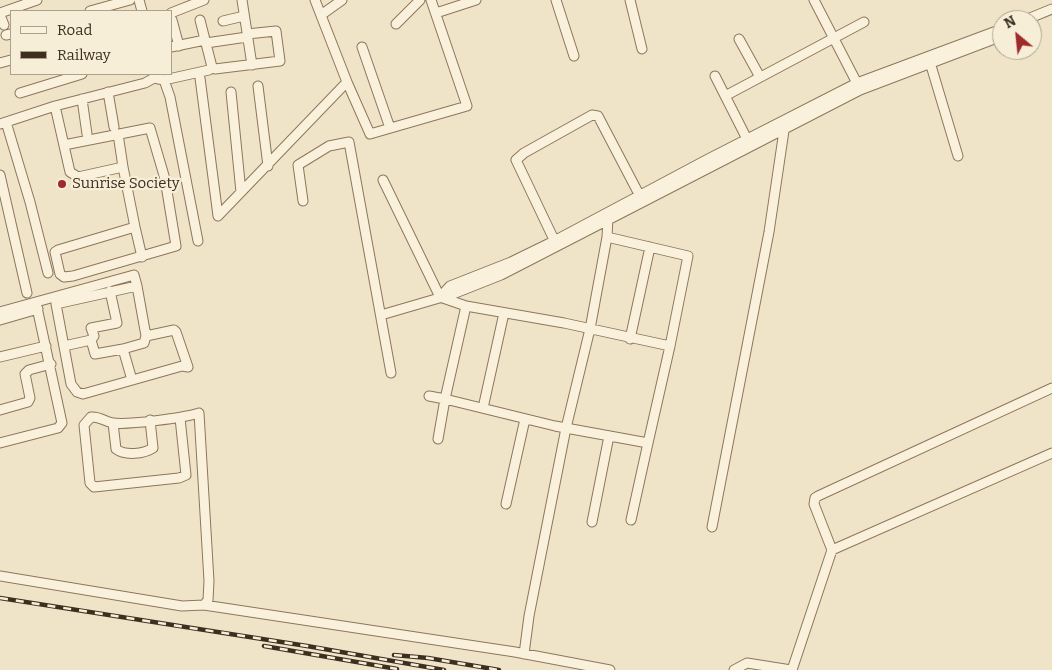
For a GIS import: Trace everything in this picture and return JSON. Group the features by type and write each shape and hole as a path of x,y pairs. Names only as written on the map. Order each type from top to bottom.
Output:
{"street":[{"path":"11,10 37,0"},
{"path":"94,10 130,0"},
{"path":"200,20 206,41 214,68 280,61 277,33 275,31 206,41 175,47 172,16 192,2 204,0"},
{"path":"242,0 252,65"},
{"path":"315,0 347,82 370,134 467,106 432,0"},
{"path":"321,15 342,0"},
{"path":"396,24 420,0"},
{"path":"436,13 476,0"},
{"path":"556,0 574,56"},
{"path":"630,0 642,49"},
{"path":"814,0 858,86"},
{"path":"0,14 4,25"},
{"path":"223,21 244,16"},
{"path":"725,96 864,22"},
{"path":"930,60 992,33"},
{"path":"739,39 760,77"},
{"path":"381,315 440,297 450,286 556,244 858,86 992,39"},
{"path":"362,47 390,128"},
{"path":"930,60 958,156"},
{"path":"48,273 30,202 3,123 55,106 145,83 158,77 209,70"},
{"path":"20,93 79,75"},
{"path":"715,76 749,142"},
{"path":"158,77 170,97 198,241"},
{"path":"200,78 218,216 347,82"},
{"path":"258,86 268,166"},
{"path":"108,92 142,257"},
{"path":"230,92 241,192"},
{"path":"82,99 87,134"},
{"path":"55,106 70,172 73,175 78,177 122,166"},
{"path":"556,244 516,160 542,142 592,115 598,116 641,198"},
{"path":"712,527 769,232 785,124"},
{"path":"64,145 116,130 150,128 165,179 176,246 142,257 64,277 60,274 55,252 58,250 135,227"},
{"path":"303,201 298,165 329,146 349,142 391,373"},
{"path":"0,175 26,293"},
{"path":"383,180 440,297 466,306 670,346"},
{"path":"524,654 529,616 566,428 590,329 607,237 608,216"},
{"path":"607,237 688,256 631,520"},
{"path":"630,339 650,247"},
{"path":"0,320 134,275 146,336 144,343 95,354 91,340 94,336 91,328 117,324 110,291"},
{"path":"137,286 56,304 71,384 80,393 182,366 188,367 174,330 146,336"},
{"path":"0,312 37,306"},
{"path":"0,443 60,426 62,423 62,411 37,306"},
{"path":"438,438 466,306"},
{"path":"483,408 504,313"},
{"path":"64,346 91,340"},
{"path":"0,357 46,346"},
{"path":"123,349 132,380"},
{"path":"0,410 28,402 30,398 25,374 29,370 50,364"},
{"path":"734,670 747,663 791,670 832,550 814,504 815,498 1052,388"},
{"path":"429,396 566,428 648,443"},
{"path":"180,418 186,475 179,478 94,487 90,483 84,424 91,417 98,416 113,423 180,418 199,413 209,581 208,600 204,605"},
{"path":"506,504 525,419"},
{"path":"113,423 116,449 121,453 131,453 148,451 153,448 150,420"},
{"path":"592,522 609,436"},
{"path":"832,550 1052,453"},
{"path":"0,576 182,606 204,605 524,654 610,670"}],"railway":[{"path":"0,598 307,646 444,670"},
{"path":"264,646 397,669"},
{"path":"394,655 428,658 499,670"}],"place":[{"name":"Sunrise Society","path":"62,184"}]}
